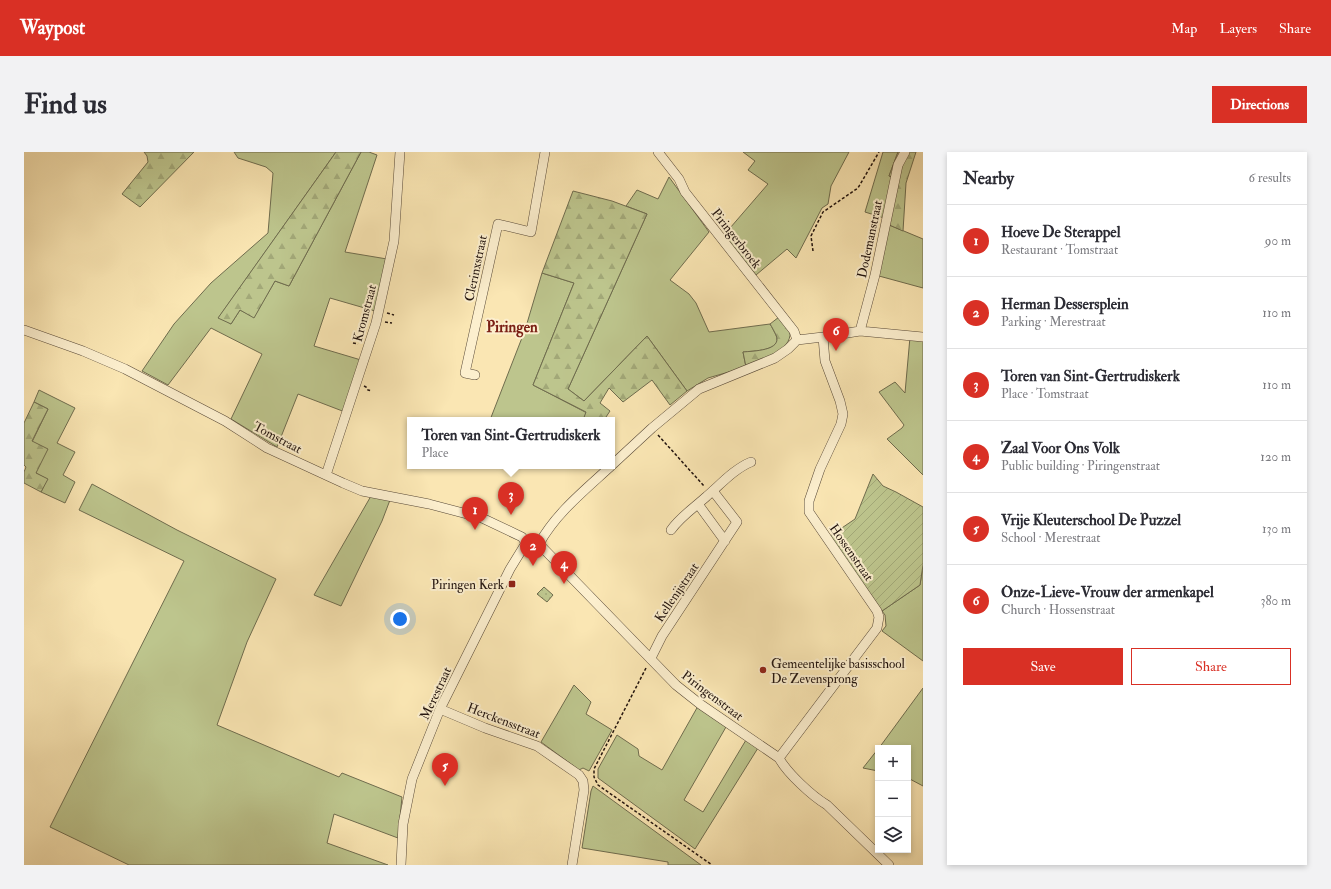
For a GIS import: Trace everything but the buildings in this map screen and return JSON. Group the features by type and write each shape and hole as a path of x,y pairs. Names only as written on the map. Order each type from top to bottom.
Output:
{"street":[{"name":"Kromstraat","path":"326,475 376,323 394,241 398,152"},
{"name":"Clerinxstraat","path":"475,375 465,373 498,224 531,232 545,152"},
{"name":"Piringerbroek","path":"658,152 679,178 685,192 794,331 797,340"},
{"name":"Dodemanstraat","path":"860,331 875,275 898,165 905,152"},
{"name":"Tomstraat","path":"24,330 83,351 126,369 225,421 267,448 362,491 429,504 482,518 522,537 526,543"},
{"path":"615,461 699,389 775,358 788,349 797,340 823,338 860,331 923,337"},
{"name":"Hossenstraat","path":"779,758 877,628 879,622 877,611 809,512 809,501 820,469 841,424 843,414 840,401 825,362 823,338"},
{"path":"671,530 676,522 742,466 751,462"},
{"path":"526,543 539,544 547,529 560,514 607,469"},
{"name":"Kellenijstraat","path":"651,658 662,636 737,522 712,492"},
{"path":"698,504 725,541"},
{"name":"Merestraat","path":"401,865 403,824 412,778 440,709 510,569 526,543"},
{"name":"Piringenstraat","path":"539,544 676,685 700,704 779,758 782,765 819,800 827,805 889,865"},
{"name":"Herckensstraat","path":"440,709 486,728 537,746 579,775 583,781 584,790 572,865"}],"path":[{"path":"813,251 811,236 823,212 858,188 879,152"},
{"path":"384,312 394,315"},
{"path":"382,321 392,323"},
{"path":"354,343 358,344"},
{"path":"362,386 372,391"},
{"path":"652,428 712,492"},
{"path":"651,658 594,769 594,777 598,785 712,865"}],"green space":[{"path":"144,152 194,152 140,207 122,194 148,162 147,156"},
{"path":"234,152 336,152 219,317 231,324 240,310 254,317 275,281 289,286 361,152 369,152 377,155 345,252 387,259 375,311 330,298 314,346 361,360 345,412 298,394 277,447 231,419 262,354 211,328 168,385 142,371 174,324 211,283 268,233 273,173 266,167 238,158"},
{"path":"336,152 361,152 289,286 275,281 254,318 240,310 231,324 218,318"},
{"path":"743,152 849,152 831,186 828,204 822,208 796,258 787,249 756,275 724,235 768,184 748,170 755,161"},
{"path":"883,152 898,152 889,176 892,177 884,218 865,212"},
{"path":"898,152 916,152 906,183 903,231 887,224 896,178 889,176"},
{"path":"669,177 709,232 670,280 689,294 696,303 709,332 770,324 777,340 775,344 766,349 743,352 746,367 708,378 687,391 647,336 584,401 568,389 647,214 626,206 637,190 658,199"},
{"path":"573,191 612,201 647,214 568,389 584,401 647,336 687,391 670,405 652,380 623,402 609,388 600,403 610,411 606,417 584,417 586,412 533,385 574,283 542,273"},
{"path":"887,224 923,239 923,288 879,276"},
{"path":"542,273 574,283 533,385 587,413 585,417 491,417 525,330"},
{"path":"779,317 790,332 786,345 774,355 746,367 743,352 766,349 775,344 777,340 776,335 770,324"},
{"path":"910,337 923,339 923,475 887,439 904,425 879,392 895,382 905,393"},
{"path":"39,390 75,408 57,443 75,452 63,475 75,482 65,503 41,492 47,479 36,473 32,442 48,409 34,402"},
{"path":"34,402 48,409 32,441 48,449 36,473 48,479 41,492 24,483 24,472 26,467 24,465 24,423"},
{"path":"873,474 883,486 923,507 923,565 920,585 882,611 830,536 855,519"},
{"path":"92,484 177,530 276,579 247,642 217,725 339,777 342,773 402,797 398,838 334,814 327,843 388,865 129,865 50,827 184,561 79,510"},
{"path":"371,496 390,500 382,521 341,606 314,595"},
{"path":"923,565 923,661 882,631 886,626 885,615 882,611 920,585"},
{"path":"544,587 553,595 547,602 537,594"},
{"path":"574,685 591,702 586,714 612,730 589,771 583,768 579,770 541,742"},
{"path":"923,688 923,786 911,780 911,745 881,745"},
{"path":"698,706 726,727 684,800 703,812 746,740 758,748 695,849 598,778 598,769 617,735 638,749 639,756 662,770"},
{"path":"875,753 875,770 863,768"},
{"path":"593,786 701,865 668,865 668,862 582,848"}],"place":[{"name":"Onze-Lieve-Vrouw der armenkapel","path":"836,351"},
{"name":"Toren van Sint-Gertrudiskerk","path":"511,515"},
{"name":"Hoeve De Sterappel","path":"475,530"},
{"name":"Herman Dessersplein","path":"533,566"},
{"name":"Piringen Kerk","path":"512,584"},
{"name":"Zaal Voor Ons Volk","path":"564,584"},
{"name":"Gemeentelijke basisschool De Zevensprong","path":"763,670"},
{"name":"Vrije Kleuterschool De Puzzel","path":"445,786"}],"district":[{"name":"Piringen","path":"512,327"}]}
